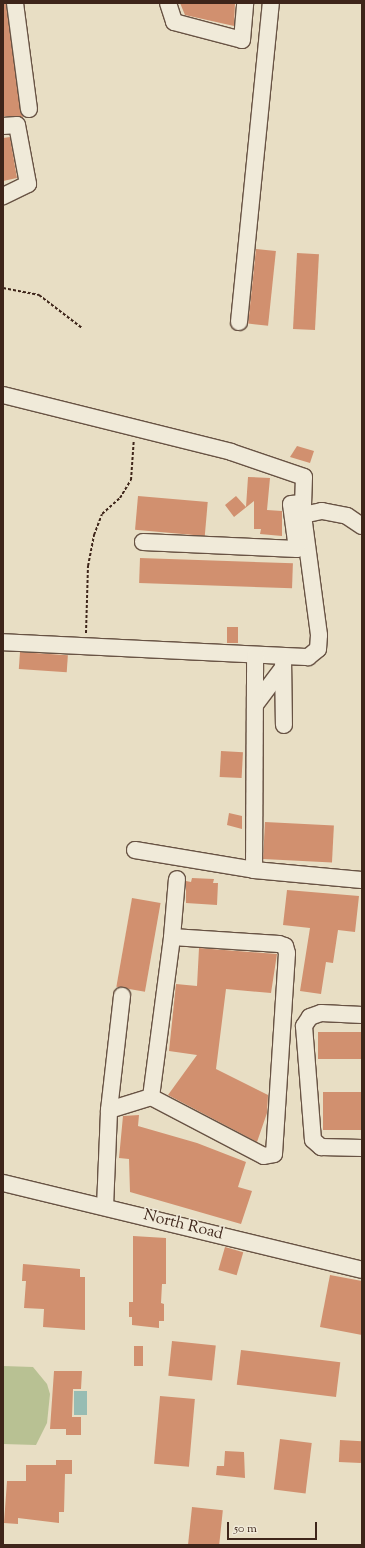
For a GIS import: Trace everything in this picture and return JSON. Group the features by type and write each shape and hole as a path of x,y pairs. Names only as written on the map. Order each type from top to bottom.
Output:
{"street":[{"path":"15,3 29,109"},
{"path":"168,3 174,22 242,40 246,3"},
{"path":"239,322 271,3"},
{"path":"3,126 17,125 28,184 3,196"},
{"path":"3,395 232,452 304,477 303,509 318,649 308,657 283,663 255,656 3,642"},
{"path":"142,542 297,549 291,504 303,509 347,516 362,526"},
{"path":"254,870 255,656"},
{"path":"255,705 283,663"},
{"path":"283,663 284,725"},
{"path":"135,850 254,870 362,880"},
{"path":"150,1097 172,938 177,879"},
{"path":"109,1110 150,1097 264,1156 274,1154 287,953 285,946 172,938"},
{"path":"105,1207 109,1110 122,996"},
{"path":"362,1015 321,1013 310,1017 304,1026 313,1140 321,1146 362,1148"},
{"name":"North Road","path":"3,1183 362,1270"}],"path":[{"path":"3,288 39,295 82,328"},
{"path":"86,646 88,566 94,535 102,514 120,498 131,480 135,427"}],"green space":[{"path":"3,1366 33,1367 47,1384 50,1394 47,1423 36,1445 3,1444"}],"water":[{"path":"74,1391 87,1391 87,1415 74,1415"}],"building":[{"path":"3,3 6,3 23,118 3,116"},
{"path":"180,3 235,3 234,26 185,15"},
{"path":"10,137 17,178 3,181 3,138"},
{"path":"256,249 276,251 268,326 248,324"},
{"path":"297,253 319,254 315,330 293,329"},
{"path":"297,446 314,451 310,463 290,457"},
{"path":"248,477 270,478 267,510 282,511 282,536 260,534 261,529 254,529 254,501 234,517 225,505 236,496 246,507"},
{"path":"138,496 208,502 205,536 135,530"},
{"path":"140,558 293,563 292,588 139,583"},
{"path":"227,627 238,627 238,643 227,643"},
{"path":"20,652 68,655 67,672 19,669"},
{"path":"221,751 243,752 242,778 220,777"},
{"path":"229,813 242,816 242,829 227,825"},
{"path":"265,822 334,826 332,863 263,859"},
{"path":"192,878 214,879 213,883 218,883 217,905 186,903 186,881 191,882"},
{"path":"287,890 359,896 355,932 338,930 333,963 326,962 321,994 300,991 310,928 283,925"},
{"path":"132,898 161,903 145,992 116,987"},
{"path":"199,948 277,954 271,993 226,989 216,1069 268,1095 267,1113 257,1142 168,1095 197,1055 169,1051 176,984 197,986"},
{"path":"318,1032 362,1032 362,1059 318,1059"},
{"path":"323,1092 362,1092 362,1130 323,1130"},
{"path":"139,1115 138,1126 197,1143 246,1162 238,1187 252,1191 241,1224 130,1192 129,1159 119,1158 123,1116"},
{"path":"133,1236 166,1238 166,1284 162,1284 161,1303 164,1304 164,1321 159,1321 159,1328 132,1325 132,1317 129,1317 129,1302 133,1302"},
{"path":"225,1247 243,1252 237,1275 218,1270"},
{"path":"23,1264 80,1269 80,1277 85,1277 85,1330 43,1327 44,1309 24,1308 26,1281 22,1281"},
{"path":"330,1275 362,1281 362,1335 320,1327"},
{"path":"172,1341 216,1346 212,1380 168,1376"},
{"path":"134,1346 143,1346 143,1366 134,1366"},
{"path":"241,1350 340,1362 336,1397 237,1385"},
{"path":"54,1371 82,1371 81,1389 73,1389 72,1417 81,1417 81,1435 66,1435 66,1429 50,1429"},
{"path":"160,1396 195,1399 189,1467 154,1464"},
{"path":"280,1439 312,1443 306,1494 274,1490"},
{"path":"340,1440 362,1441 361,1463 339,1462"},
{"path":"225,1451 244,1452 245,1478 216,1475 217,1466 224,1466"},
{"path":"56,1460 72,1460 72,1474 65,1474 64,1512 59,1512 59,1523 18,1518 18,1524 4,1523 7,1481 26,1481 26,1465 56,1465"},
{"path":"192,1507 223,1510 219,1545 188,1545"}]}
